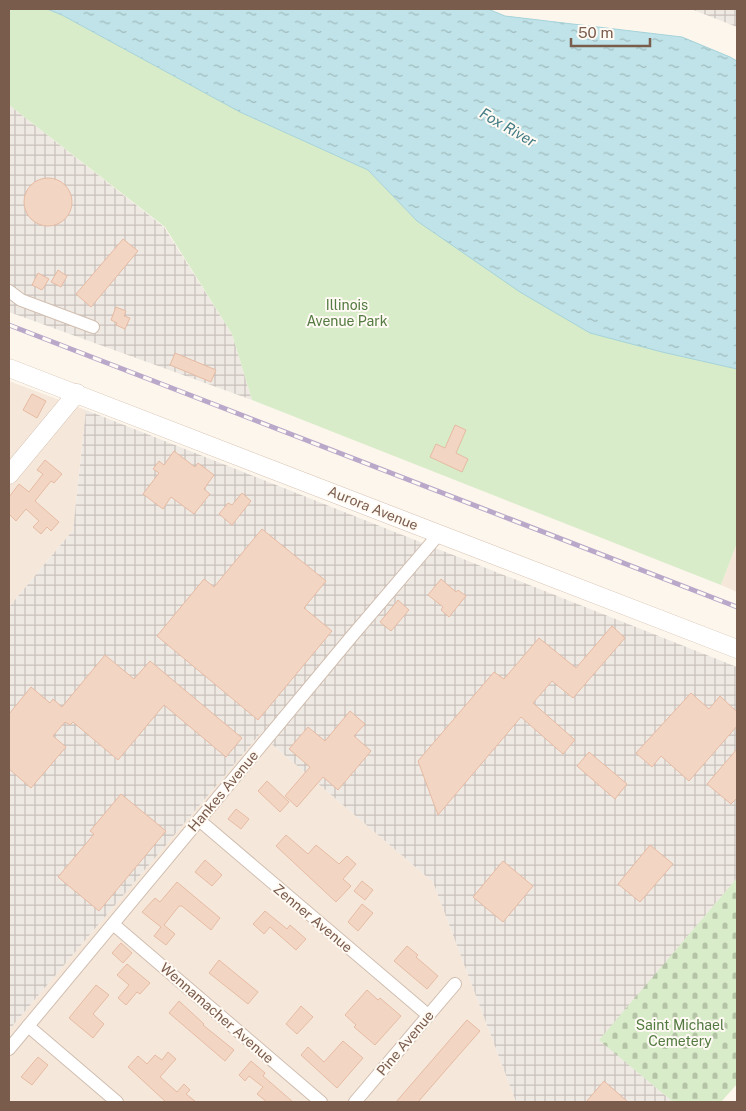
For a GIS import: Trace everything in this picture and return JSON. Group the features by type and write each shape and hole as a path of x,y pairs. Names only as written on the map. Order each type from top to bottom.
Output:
{"main road":[{"name":"Aurora Avenue","path":"9,368 306,481 737,649"},
{"path":"9,475 77,393"}],"street":[{"path":"9,291 21,300 93,327"},
{"name":"Hankes Avenue","path":"9,1049 439,534"},
{"name":"Zenner Avenue","path":"199,820 428,1015"},
{"name":"Wennamacher Avenue","path":"113,924 321,1102"},
{"name":"Pine Avenue","path":"355,1102 454,984"},
{"path":"28,1026 117,1102"}],"shaded area":[{"path":"691,9 737,9 737,27"},
{"path":"9,105 164,227 232,334 252,400 9,312"},
{"path":"9,381 86,410 73,530 9,607"},
{"path":"86,410 737,667 737,878 600,1040 673,1102 516,1102 433,882 260,734 9,1030 9,607 73,530"},
{"path":"737,543 737,592 721,585"},
{"path":"260,734 433,882 516,1102 9,1102 9,1030"}],"green space":[{"name":"Illinois Avenue Park","path":"9,9 47,9 62,15 240,112 368,170 417,221 662,352 737,369 737,543 721,585 252,400 232,334 165,227 9,105"},
{"name":"Saint Michael Cemetery","path":"737,878 737,1084 721,1102 673,1102 599,1040"}],"water":[{"name":"Fox River","path":"47,9 488,9 505,16 682,37 730,57 737,61 737,369 590,333 520,292 417,221 368,170 240,112 62,15"}],"building":[{"path":"48,178 57,180 65,185 70,193 72,202 70,211 65,219 57,224 48,226 39,224 31,219 26,211 24,202 26,193 31,185 39,180"},
{"path":"123,239 138,251 91,307 76,294"},
{"path":"58,270 67,276 61,287 51,282"},
{"path":"38,273 49,279 42,290 32,285"},
{"path":"116,307 126,311 124,316 130,318 125,329 116,325 117,323 111,320"},
{"path":"175,353 216,370 211,382 170,365"},
{"path":"32,394 46,401 37,418 23,410"},
{"path":"455,425 466,430 456,453 468,459 462,472 430,457 436,444 445,448"},
{"path":"174,451 195,467 198,463 214,475 204,489 210,494 194,514 171,497 163,509 143,494 159,473 153,469 159,461 164,465"},
{"path":"45,460 62,474 54,483 51,481 35,501 59,522 51,531 47,527 41,534 33,527 39,521 26,509 16,521 9,514 9,497 19,484 29,492 43,474 37,470"},
{"path":"242,493 251,501 232,525 219,514 228,503 232,505"},
{"path":"262,529 326,581 304,608 332,631 258,720 157,636 204,579 214,587"},
{"path":"441,579 456,592 458,590 466,596 449,617 441,610 443,607 428,595"},
{"path":"398,600 409,610 391,631 380,622"},
{"path":"612,626 625,638 573,698 552,681 533,703 575,740 563,754 521,717 438,815 418,761 494,672 504,679 539,638 576,668"},
{"path":"105,655 134,679 150,661 242,738 226,757 164,705 118,760 73,722 70,725 65,722 53,736 66,747 31,788 9,769 9,714 31,687 50,703 53,699 62,707"},
{"path":"691,693 709,709 720,696 737,712 737,726 689,781 661,756 652,767 636,753"},
{"path":"350,711 365,724 354,736 371,751 338,790 323,777 297,807 285,796 310,767 289,749 308,727 325,741"},
{"path":"737,749 737,798 731,804 707,784"},
{"path":"589,752 627,784 615,799 577,766"},
{"path":"267,781 289,802 280,812 258,791"},
{"path":"121,794 166,831 99,911 58,877 94,834 90,831"},
{"path":"236,809 249,819 241,829 228,819"},
{"path":"286,835 308,854 316,845 339,864 347,856 356,864 343,879 351,886 336,902 276,846"},
{"path":"650,845 673,864 640,902 618,884"},
{"path":"205,860 222,875 212,886 195,872"},
{"path":"503,861 533,886 503,922 473,897"},
{"path":"362,881 373,890 365,900 354,891"},
{"path":"177,882 220,918 211,930 182,906 179,906 164,925 175,934 166,945 154,936 161,927 142,912 155,898 160,902"},
{"path":"362,904 373,913 358,931 348,922"},
{"path":"265,911 287,929 290,925 306,939 296,950 270,927 264,934 253,924"},
{"path":"121,943 132,953 123,963 112,953"},
{"path":"407,946 418,955 416,957 438,976 427,989 394,961"},
{"path":"219,960 258,992 248,1004 209,973"},
{"path":"127,964 150,983 140,994 137,992 126,1005 118,998 129,985 117,975"},
{"path":"96,985 109,995 93,1014 104,1024 93,1038 69,1018"},
{"path":"367,990 378,1000 380,998 401,1016 375,1045 354,1027 356,1025 345,1015"},
{"path":"179,1001 203,1025 234,1050 225,1061 169,1013"},
{"path":"301,1006 313,1017 297,1034 286,1024"},
{"path":"467,1020 480,1031 418,1102 396,1102"},
{"path":"343,1041 363,1058 337,1088 301,1055 308,1047 324,1062"},
{"path":"168,1052 176,1059 160,1077 177,1092 184,1084 190,1090 186,1094 196,1102 166,1102 128,1067 138,1056 147,1064 155,1055 162,1060"},
{"path":"38,1057 48,1065 32,1085 21,1077"},
{"path":"251,1061 265,1073 263,1076 293,1102 267,1102 257,1094 263,1087 249,1076 245,1081 239,1075"},
{"path":"604,1081 628,1102 586,1102"}],"railway":[{"path":"9,325 737,607"}]}
